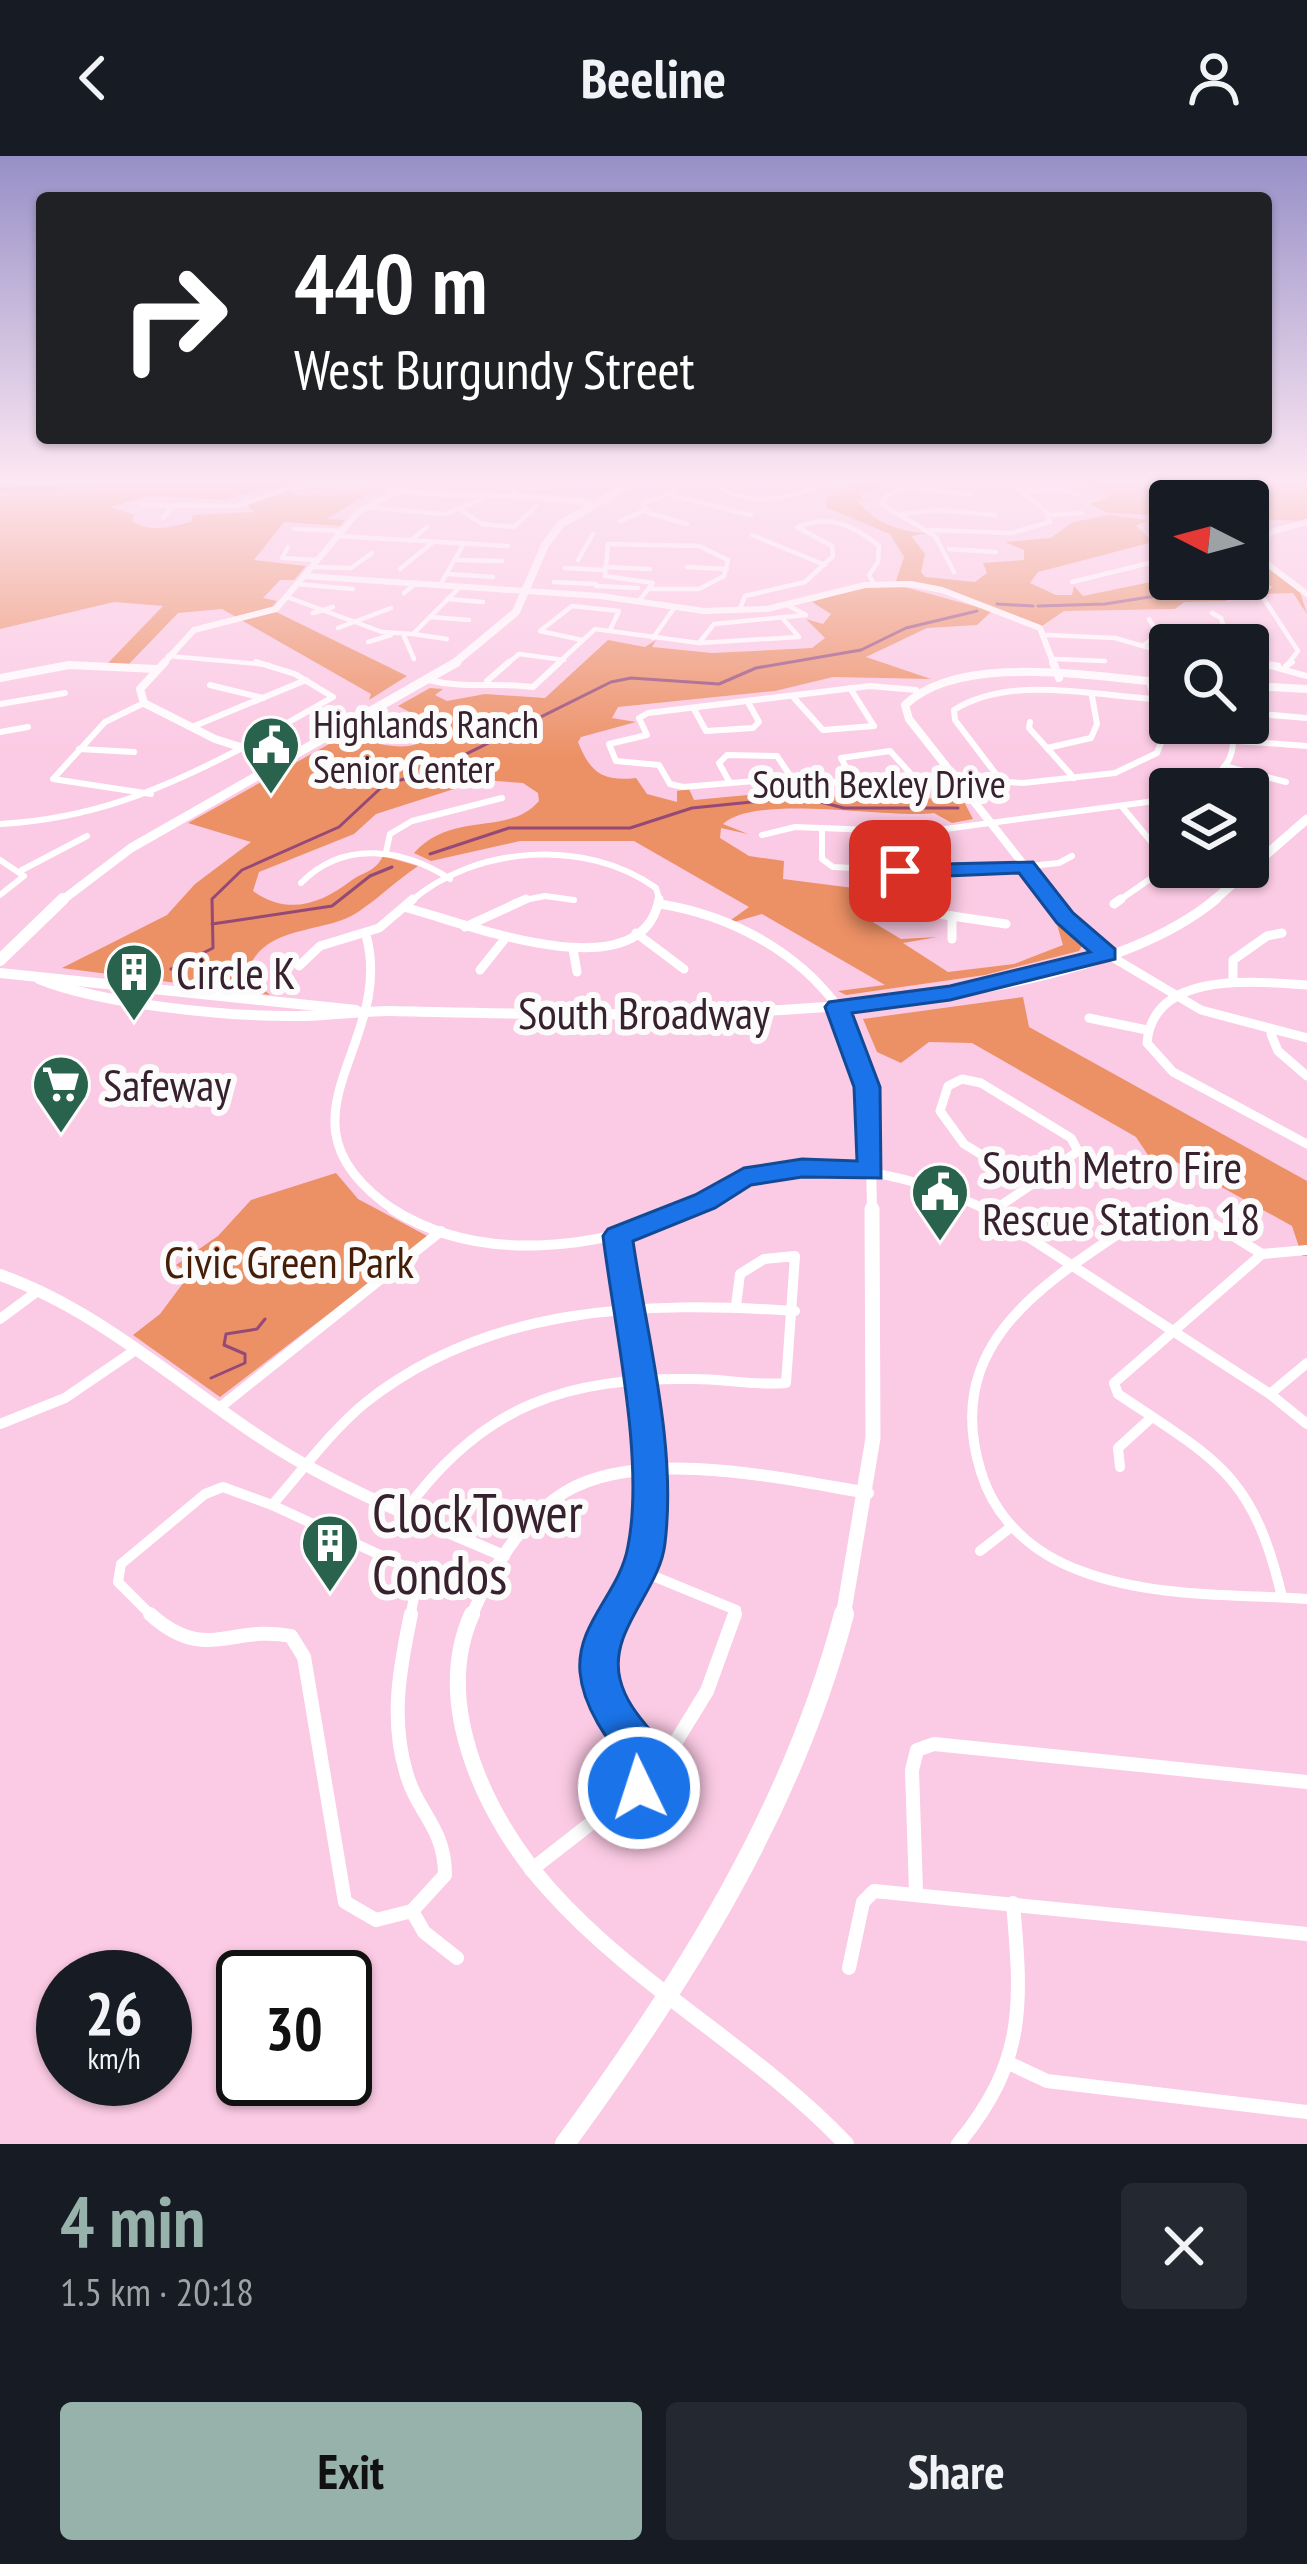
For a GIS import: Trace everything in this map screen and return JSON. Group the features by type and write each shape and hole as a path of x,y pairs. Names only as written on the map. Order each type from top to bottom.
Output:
{"main road":[{"path":"0,960 63,899 131,848 429,680 493,635 528,592 535,575"},
{"name":"South Broadway","path":"0,973 62,987 232,1010 337,1016 362,1011 698,1015 838,1007 950,993 1107,954 1196,915 1307,819"},
{"path":"565,2144 673,1992 758,1843 800,1751 846,1613 868,1493 871,1171 867,1087 838,1007"}],"street":[{"path":"144,703 140,688 194,629 262,614 286,598 304,575 740,611 789,606 874,584 942,590 1024,620 1047,635 1149,647"},
{"path":"440,585 447,575"},
{"path":"460,575 494,577"},
{"path":"595,586 602,575"},
{"path":"623,575 649,580 651,589"},
{"path":"639,601 651,589 696,591 718,583 723,575"},
{"path":"740,611 745,596 794,586 811,575"},
{"path":"869,575 874,584"},
{"path":"1072,582 1102,575"},
{"path":"780,579 794,586"},
{"path":"554,582 638,588"},
{"path":"404,593 416,583"},
{"path":"298,584 353,589"},
{"path":"408,635 460,587"},
{"path":"286,598 333,608 391,635"},
{"path":"447,599 483,602"},
{"path":"1265,600 1298,651 1297,659 1286,666"},
{"path":"582,640 540,631 572,606 619,611 610,630"},
{"path":"700,643 713,624 806,615 789,606"},
{"path":"653,638 675,607"},
{"path":"314,614 333,608"},
{"path":"338,628 392,608"},
{"path":"1212,613 1223,624"},
{"path":"430,617 469,620"},
{"path":"1144,645 1158,634 1149,619"},
{"path":"429,680 459,688 487,681 533,687 595,629 700,643 799,638 784,620"},
{"path":"1083,623 1087,636"},
{"path":"368,642 391,635 447,639"},
{"path":"408,635 413,659"},
{"path":"1047,635 1059,678"},
{"path":"232,658 243,646"},
{"path":"487,681 519,654 564,660"},
{"path":"0,824 88,819 152,794 333,697 277,663 169,656"},
{"path":"1054,659 1105,662"},
{"path":"1269,664 1307,676"},
{"path":"0,678 69,665 156,669"},
{"path":"749,704 759,722 752,728 706,731 694,709 850,688 916,690 968,675 1149,682"},
{"path":"192,727 306,680"},
{"path":"210,685 263,698"},
{"path":"1269,687 1307,689"},
{"path":"794,698 823,730 874,726 850,688"},
{"path":"916,690 905,705 909,718 1065,918 1107,954 1176,1000 1271,1034 1307,1038"},
{"path":"1002,782 955,720 961,704 1002,692 1149,699"},
{"path":"0,704 65,693"},
{"path":"1047,748 1079,745 1096,735 1100,726 1092,697"},
{"path":"152,794 53,781 113,715 144,703 192,727 281,760"},
{"name":"South Bexley Drive","path":"694,709 640,716 647,735 613,741 612,752 622,765 659,765 674,786 790,777 878,789 1115,772 1157,753 1161,744"},
{"path":"1269,715 1307,718"},
{"path":"1030,722 1074,778"},
{"path":"0,732 28,727"},
{"path":"1269,743 1307,746"},
{"path":"1236,744 1228,767 1286,782"},
{"path":"79,749 134,752"},
{"path":"844,783 848,773 841,758 890,752 922,786"},
{"path":"730,783 719,763 727,755 777,756 790,777"},
{"path":"386,852 390,834 412,821 502,798"},
{"path":"762,835 822,828 923,832 988,820 1149,803"},
{"path":"1123,808 1149,836"},
{"path":"822,828 826,864 900,871 1025,867 1072,856"},
{"path":"22,870 87,836"},
{"path":"301,883 329,864 386,852 416,858 449,878"},
{"path":"299,966 316,948 366,934 449,878 520,859 590,856 640,872 656,887 660,904"},
{"path":"0,860 22,870"},
{"path":"0,895 22,880 22,870"},
{"path":"900,871 905,910 1006,923"},
{"path":"1114,904 1149,880"},
{"path":"465,927 535,897 558,894 574,900"},
{"path":"407,908 439,914 504,940 573,949 636,933 660,904"},
{"path":"660,904 690,906 728,923 813,976 838,1007"},
{"path":"952,916 952,939"},
{"path":"636,933 684,968"},
{"path":"1233,978 1233,960 1267,936 1282,933"},
{"path":"366,934 376,979 333,1094 330,1118 336,1144 347,1169 369,1191 441,1231 506,1244 618,1236 705,1202 744,1177 802,1168 871,1171 951,1190 991,1212 1270,1394 1307,1424"},
{"path":"480,970 504,940"},
{"path":"573,949 577,973"},
{"path":"1307,985 1233,978 1205,982 1159,1012 1147,1030 1147,1043 1173,1072 1307,1144"},
{"path":"1089,1018 1147,1030"},
{"path":"1271,1034 1278,1052 1307,1076"},
{"path":"991,1212 1031,1185 1078,1145 981,1083 962,1079 948,1086 940,1100 946,1126 964,1144 1031,1185"},
{"path":"1262,1254 1193,1210 1164,1203 1074,1268 992,1341 973,1382 975,1462 995,1509 1011,1527 1059,1561 1101,1578 1307,1599"},
{"path":"218,1409 441,1231"},
{"path":"618,1236 648,1474 647,1542 640,1570 600,1642 599,1677 616,1721 658,1771"},
{"path":"1282,1597 1264,1527 1249,1498 1227,1472 1118,1394 1114,1383 1169,1330 1262,1254 1307,1250"},
{"path":"406,1510 455,1447 485,1423 560,1390 639,1382 786,1383 795,1311 795,1256 764,1258 740,1274 736,1306"},
{"path":"0,1275 41,1289 307,1466 504,1556"},
{"path":"0,1319 41,1289"},
{"path":"272,1505 364,1405 456,1345 535,1318 630,1308 736,1306 795,1311"},
{"path":"977,1332 992,1341"},
{"path":"0,1424 65,1398 134,1351"},
{"path":"1270,1394 1307,1363"},
{"path":"1120,1467 1118,1448 1152,1417"},
{"path":"846,2144 812,2105 582,1922 531,1870 465,1745 456,1701 461,1637 470,1611 542,1506 580,1483 648,1474 758,1475 868,1493"},
{"path":"223,1487 272,1505 419,1574 397,1679 397,1717 406,1775 445,1844 445,1875 412,1911 380,1923 361,1919 345,1903 304,1657 290,1636 269,1630 202,1647 181,1640 118,1582 121,1564 205,1494 223,1487"},
{"path":"980,1551 1011,1527"},
{"path":"531,1870 658,1771 707,1690 736,1610 640,1570"},
{"path":"916,1891 912,1770 917,1750 934,1744 1307,1782"},
{"path":"849,1968 863,1901 874,1891 916,1891 1307,1934"},
{"path":"958,2144 990,2108 1013,2065 1021,2001 1013,1903"},
{"path":"412,1911 424,1933 457,1958"},
{"path":"1013,2065 1047,2081 1307,2112"}],"green space":[{"path":"0,575 298,575 294,580 280,580 263,598 277,601 270,609 407,676 369,700 371,694 222,609 178,613 129,664 108,663 163,606 114,602 0,629"},
{"path":"898,575 975,582 985,575 1036,575 1030,583 1056,595 1072,595 1074,586 1083,596 1149,582 1149,600 1227,601 1184,602 1175,609 1064,611 1042,626 949,590 896,581"},
{"path":"1269,575 1277,575 1300,592 1307,614 1293,593 1269,594 1273,586 1269,586"},
{"path":"901,586 992,611 977,625 927,628 866,657 931,679 833,677 775,691 618,707 612,718 636,722 581,737 578,742 599,773 636,778 647,794 677,802 677,791 689,789 694,800 801,790 870,803 961,796 973,819 952,823 934,813 763,810 723,824 748,834 721,828 720,838 749,856 784,861 783,879 861,889 861,915 901,939 937,937 903,943 948,972 1014,964 1063,945 1056,921 1082,946 1079,951 985,975 846,995 838,991 885,985 762,914 734,922 731,920 749,907 634,841 520,841 431,861 414,853 446,832 512,818 539,801 538,793 523,783 482,780 376,814 354,834 259,872 253,891 292,905 328,895 373,868 383,856 418,866 358,912 265,946 247,974 270,995 62,968 167,915 195,884 251,842 188,823 347,734 396,746 420,743 439,727 398,706 430,688 443,689 435,695 447,701 485,694 545,698 608,640 645,647 656,640 652,647 712,653 812,648 825,638 806,619 823,624 831,614 812,602 856,588"},
{"path":"1023,997 1029,1027 1307,1181 1307,1256 1302,1256 1292,1226 1171,1159 1148,1155 1136,1137 972,1043 929,1042 901,1063 877,1052 863,1019"},
{"name":"Civic Green Park","path":"336,1173 358,1199 429,1237 220,1397 133,1335 160,1314 190,1274 176,1265 218,1236 251,1200"}],"waterway":[{"path":"1038,606 1149,597"},
{"path":"997,604 1033,606"},
{"path":"213,924 212,899 242,870 339,827 385,784 428,773 611,682 631,678 719,684 756,668 861,650 906,628 977,611"},
{"path":"430,854 509,828 630,828 692,808 801,797 844,808 958,808"},
{"path":"213,924 332,906 370,876 392,867"},
{"path":"171,969 213,948 213,924"},
{"path":"211,1378 245,1363 245,1354 224,1345 226,1334 257,1329 265,1319"}],"place":[{"name":"Highlands Ranch Senior Center","path":"271,796"},
{"name":"Circle K","path":"134,1023"},
{"name":"Safeway","path":"61,1135"},
{"name":"South Metro Fire Rescue Station 18","path":"940,1243"},
{"name":"ClockTower Condos","path":"330,1594"}],"route":[{"path":"639,1788 658,1771 616,1721 599,1677 600,1642 640,1570 647,1542 648,1462 625,1255 618,1236 705,1202 744,1177 802,1168 871,1171 867,1087 838,1007 950,993 1107,954 1065,918 1025,867 961,873 900,871"}]}
